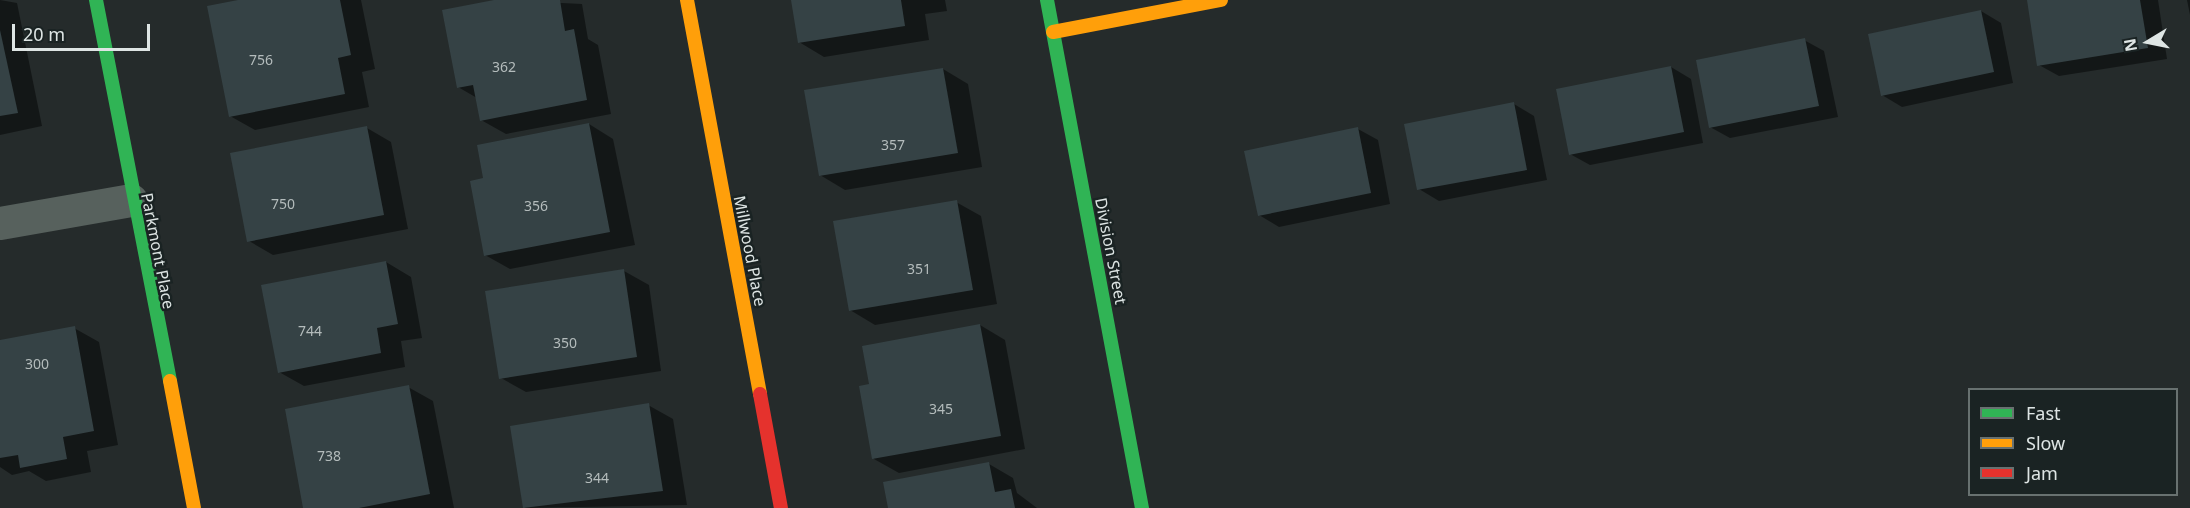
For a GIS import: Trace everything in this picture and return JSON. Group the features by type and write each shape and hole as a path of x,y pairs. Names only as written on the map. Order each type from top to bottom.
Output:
{"street":[{"name":"Parkmont Place","path":"96,0 131,200 194,508"},
{"name":"Millwood Place","path":"687,0 781,508"},
{"name":"Division Street","path":"1047,0 1142,508"},
{"path":"1053,32 1221,0"},
{"path":"0,224 131,200"}],"building":[{"path":"238,0 340,0 351,55 338,58 345,94 229,117 207,6"},
{"path":"494,0 560,0 565,31 574,29 587,100 480,121 473,85 457,88 442,10"},
{"path":"791,0 901,0 905,26 798,43"},
{"path":"2027,0 2140,0 2148,48 2037,66"},
{"path":"1981,10 1994,72 1881,96 1868,34"},
{"path":"0,30 18,113 0,116"},
{"path":"1805,38 1819,106 1709,128 1696,60"},
{"path":"1671,66 1684,132 1569,155 1556,89"},
{"path":"943,68 958,153 819,176 804,90"},
{"path":"1514,102 1527,170 1417,190 1404,124"},
{"path":"589,123 610,232 484,256 470,181 483,178 477,145"},
{"path":"367,126 384,215 247,242 230,153"},
{"path":"1358,127 1371,193 1258,216 1244,151"},
{"path":"957,200 973,290 849,311 833,221"},
{"path":"386,261 398,324 377,328 381,353 278,373 261,285"},
{"path":"624,269 637,357 499,379 485,291"},
{"path":"980,324 1001,436 872,459 859,386 869,384 862,346"},
{"path":"75,326 94,431 63,437 67,459 20,468 18,455 0,458 0,340"},
{"path":"409,385 430,494 359,508 303,508 285,409"},
{"path":"649,403 663,491 523,508 510,426"},
{"path":"989,462 995,492 1011,489 1015,508 888,508 883,482"}],"traffic: fast":[{"path":"96,0 170,381"},
{"path":"1047,0 1142,508"}],"traffic: slow":[{"path":"687,0 760,394"},
{"path":"1053,32 1221,0"},
{"path":"170,381 194,508"}],"traffic: jam":[{"path":"760,394 781,508"}]}
